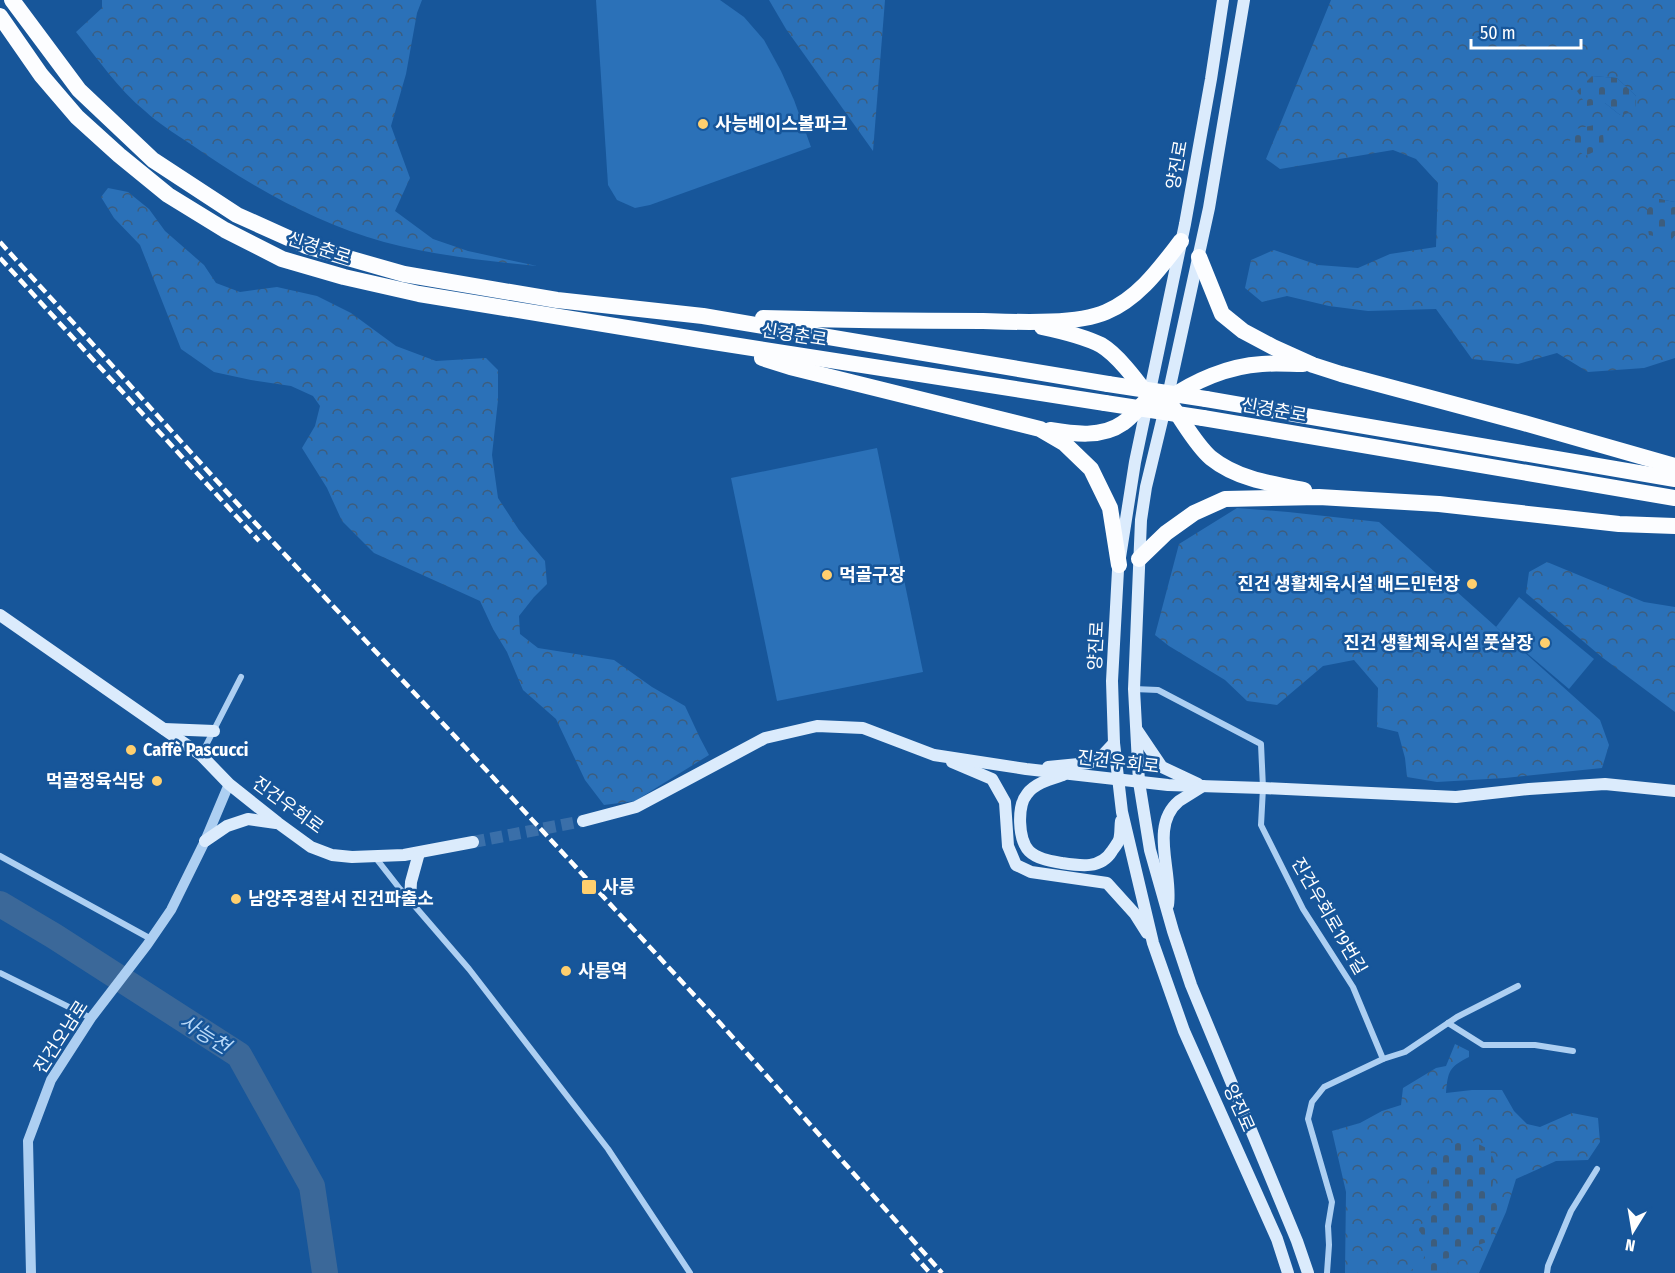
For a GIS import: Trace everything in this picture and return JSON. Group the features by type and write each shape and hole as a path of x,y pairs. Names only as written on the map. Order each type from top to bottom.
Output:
{"highway":[{"name":"신경춘로","path":"12,0 79,90 153,160 237,215 306,246 404,274 557,300 703,316 1675,479"},
{"name":"신경춘로","path":"0,16 41,75 77,117 168,195 225,230 282,259 344,277 419,294 1203,418 1675,498"},
{"path":"703,316 882,321 1021,322 1083,319 1107,312 1136,295 1181,240"},
{"path":"1199,257 1222,314 1243,331 1313,365 1675,466"},
{"path":"1021,322 1067,333 1102,346 1129,370 1149,397 1167,399 1183,388 1231,368 1262,364 1313,365"},
{"path":"701,340 790,367 1040,429 1075,435 1105,432 1123,423 1149,397"},
{"path":"1167,399 1210,457 1231,471 1260,481 1364,500"},
{"path":"1040,429 1064,443 1090,469 1110,508 1119,565"},
{"path":"1139,559 1166,533 1194,513 1225,500 1318,497 1439,504 1618,524 1675,526"}],"main road":[{"name":"양진로","path":"1222,0 1181,240 1135,462 1119,565 1112,681 1114,743 1122,812 1153,944 1184,1031 1277,1239 1288,1273"},
{"name":"양진로","path":"1244,0 1209,208 1146,487 1141,520 1134,688 1136,729 1139,782 1150,850 1167,912 1191,985 1297,1240 1308,1273"},
{"name":"진건우회로","path":"0,615 201,756 229,784 311,847 332,855 375,856 420,853 473,842"},
{"name":"진건우회로","path":"583,821 636,807 765,738 816,726 863,728 934,755 1026,769 1168,785 1455,797 1605,784 1675,791"},
{"path":"162,729 214,731"},
{"path":"1136,729 1161,767 1203,786"},
{"path":"1026,769 1089,763 1101,758 1114,743"},
{"path":"934,755 992,779 1005,802 1008,846 1016,865 1031,872 1107,883 1135,914 1153,944"},
{"path":"1067,774 1044,781 1026,795 1020,814 1020,827 1024,844 1037,857 1080,866 1095,865 1109,857 1119,840 1122,812"},
{"path":"1167,912 1170,892 1163,838 1166,818 1178,802 1203,786"},
{"path":"205,841 227,826 248,819 278,823"},
{"path":"410,900 411,882 420,853"}],"street":[{"path":"201,756 241,677"},
{"name":"진건우회로19번길","path":"1134,688 1158,690 1261,744 1262,825 1303,909 1353,987 1383,1059"},
{"name":"진건오남로","path":"31,1273 28,1141 51,1080 98,1008 149,942 176,902 229,784"},
{"path":"0,856 149,942"},
{"path":"375,856 469,969 602,1141 690,1273"},
{"path":"0,973 91,1018"},
{"path":"1327,1273 1328,1226 1332,1202 1308,1119 1312,1102 1324,1087 1383,1059 1405,1052 1457,1017 1518,986"},
{"path":"1448,1023 1483,1045 1535,1045 1573,1051"},
{"path":"1547,1273 1571,1211 1597,1169"}],"green space":[{"path":"102,0 422,0 417,13 406,74 391,126 410,178 395,211 433,239 468,251 537,266 460,257 384,242 357,234 306,213 258,188 166,128 135,102 109,73 76,32 102,8"},
{"name":"사능베이스볼파크","path":"596,0 720,0 744,17 764,40 794,100 811,147 650,205 635,208 617,200 608,185"},
{"path":"769,0 885,0 873,151 786,29"},
{"path":"1331,0 1675,0 1675,202 1659,199 1671,240 1675,235 1675,358 1644,368 1588,372 1557,353 1518,364 1472,359 1436,309 1368,311 1329,306 1287,296 1262,302 1245,288 1251,260 1274,250 1318,265 1358,268 1390,254 1436,247 1438,183 1416,159 1393,150 1280,169 1266,159","holes":["1592,76 1617,78 1636,96 1620,115 1605,103"]},
{"path":"1592,76 1617,78 1636,96 1635,111 1620,115 1605,103 1587,106 1577,91"},
{"path":"1594,125 1603,133 1604,147 1585,156 1569,143 1576,129"},
{"path":"108,188 128,192 149,209 165,231 204,265 216,283 240,292 277,287 317,296 351,313 396,346 436,361 486,358 498,370 498,400 492,455 498,498 519,530 545,561 547,584 519,616 520,634 538,648 614,660 652,687 685,706 709,755 635,801 604,805 585,780 556,719 523,690 507,652 480,601 374,553 342,521 327,488 302,448 315,426 320,406 313,396 291,386 214,372 181,349 140,245 114,218 101,197"},
{"path":"1659,199 1675,202 1675,235 1671,240 1649,235 1644,212"},
{"name":"먹골구장","path":"877,448 923,672 777,701 731,478"},
{"path":"1237,508 1379,522 1600,720 1609,745 1602,768 1437,782 1407,777 1398,732 1377,727 1378,688 1354,660 1323,666 1277,705 1247,701 1225,680 1169,646 1155,635 1179,544"},
{"path":"1547,562 1644,602 1675,607 1675,712 1603,658 1526,593 1529,572"},
{"name":"진건 생활체육시설 풋살장","path":"1519,597 1594,659 1569,689 1496,627"},
{"path":"1455,1044 1469,1051 1469,1057 1451,1070 1446,1093 1502,1090 1514,1111 1527,1124 1540,1127 1572,1113 1598,1118 1600,1142 1588,1160 1556,1161 1516,1179 1506,1212 1479,1273 1345,1273 1346,1192 1332,1131 1360,1123 1382,1111 1401,1105 1403,1088 1436,1068 1446,1066"},
{"path":"1471,1140 1490,1150 1495,1164 1492,1190 1498,1209 1496,1227 1487,1242 1462,1247 1442,1263 1438,1273 1408,1273 1422,1261 1430,1247 1418,1229 1431,1213 1428,1167 1444,1146"}],"waterway":[{"name":"사능천","path":"0,904 239,1055 312,1186 325,1273"}],"tunnel":[{"path":"473,842 583,821"}],"railway":[{"path":"0,242 246,513 720,1023 942,1273"},
{"path":"0,258 259,541"},
{"path":"912,1253 930,1273"}],"place":[{"name":"사능베이스볼파크","path":"703,124"},
{"name":"먹골구장","path":"827,575"},
{"name":"진건 생활체육시설 배드민턴장","path":"1472,584"},
{"name":"진건 생활체육시설 풋살장","path":"1545,643"},
{"name":"Caffè Pascucci","path":"131,750"},
{"name":"먹골정육식당","path":"157,781"},
{"name":"사릉","path":"589,887"},
{"name":"남양주경찰서 진건파출소","path":"236,899"},
{"name":"사릉역","path":"566,971"}]}
